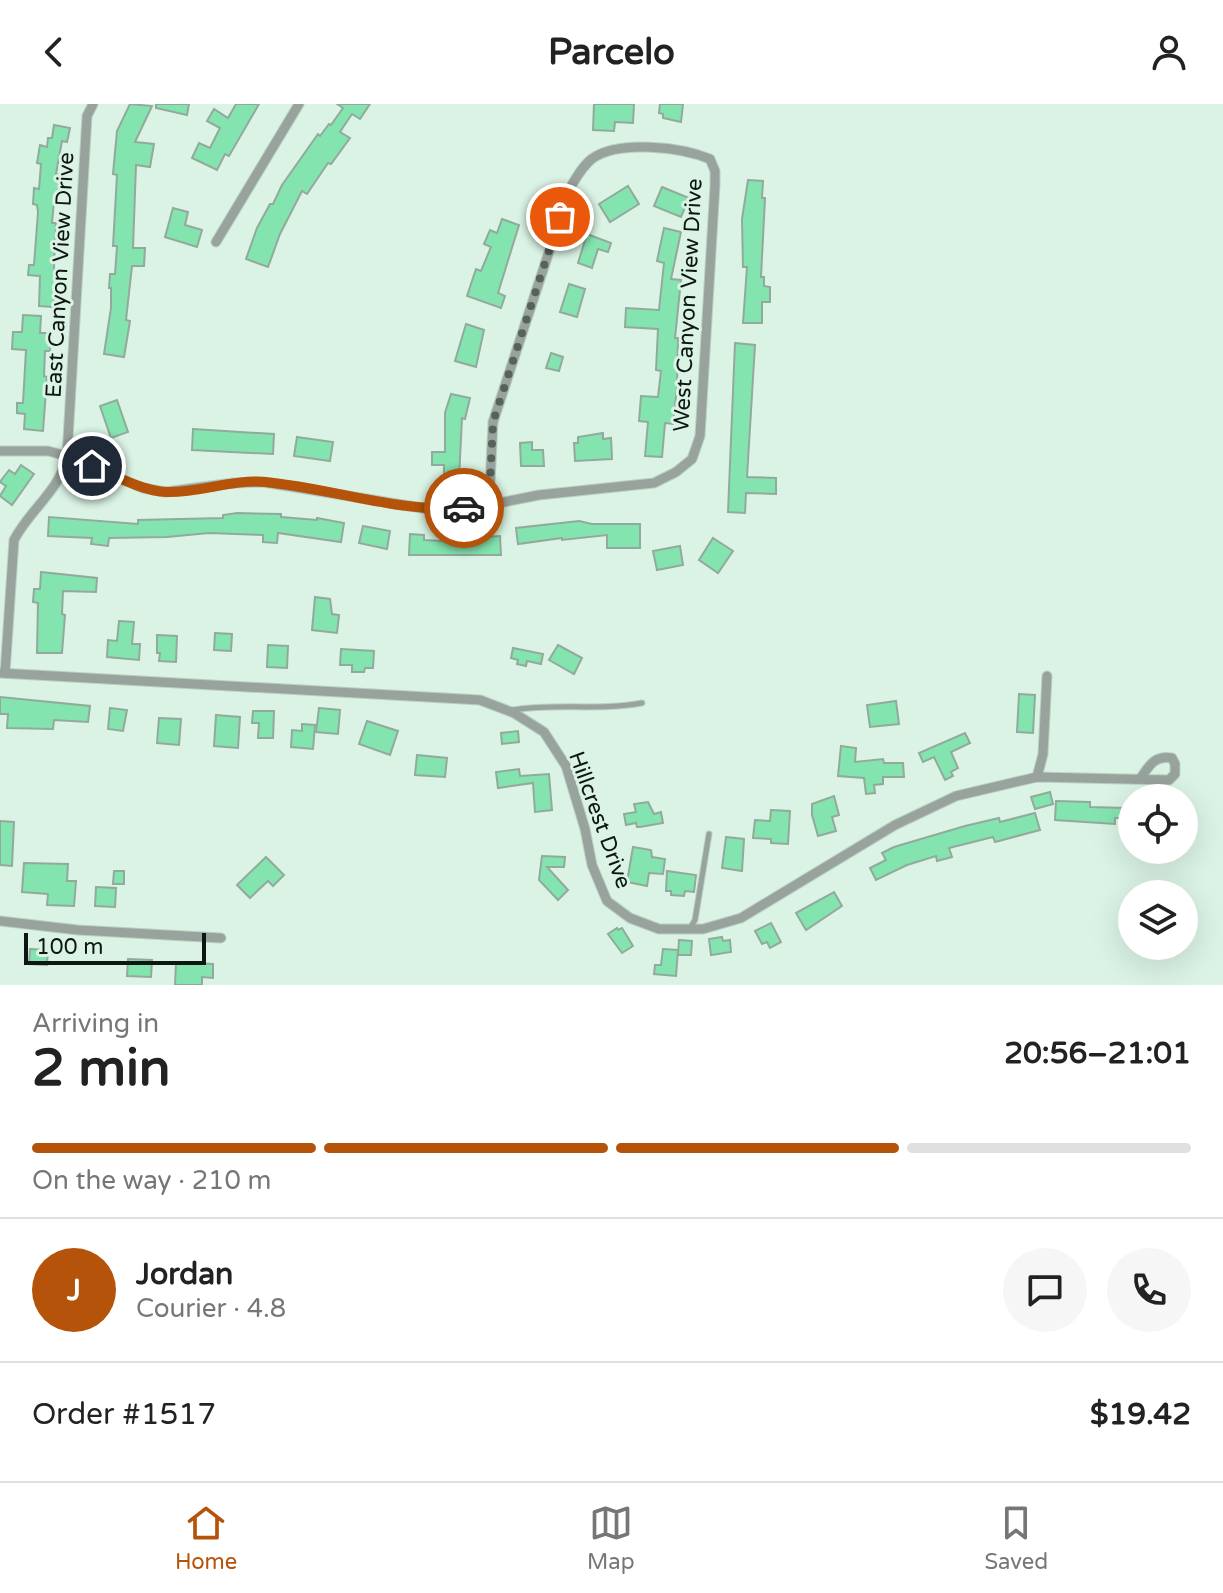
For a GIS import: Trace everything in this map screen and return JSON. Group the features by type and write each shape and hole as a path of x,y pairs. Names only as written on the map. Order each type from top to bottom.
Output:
{"street":[{"name":"East Canyon View Drive","path":"2,673 14,540 22,525 64,473 67,456 87,116 93,104"},
{"path":"216,242 299,104"},
{"name":"West Canyon View Drive","path":"0,451 48,451 143,488 165,492 263,482 434,510 489,505 539,495 654,483 676,472 692,459 700,436 715,171 710,159 696,153 639,147 612,149 591,159 570,188 493,422 489,505"},
{"name":"Hillcrest Drive","path":"2,673 480,700 508,711 544,732 566,766 592,865 607,901 630,918 659,929 703,929 741,918 895,825 956,796 1037,777 1140,779"},
{"path":"1037,777 1043,754 1047,676"},
{"path":"0,921 78,930 221,938"}],"lane":[{"path":"508,711 551,706 622,707 642,703"},
{"path":"689,929 697,909 709,834"}],"building":[{"path":"130,104 152,106 135,142 154,144 150,167 136,165 133,248 145,248 144,266 132,266 126,320 130,321 124,357 104,354 111,308 110,274 115,274 117,246 113,246 117,175 113,174 117,131"},
{"path":"156,104 189,104 187,115 156,108"},
{"path":"236,104 259,104 229,156 225,154 217,170 192,158 199,143 210,148 220,128 207,121 214,109 228,118"},
{"path":"337,104 370,104 360,119 352,114 340,132 350,138 307,194 302,191 280,234 268,267 246,259 257,228 282,185 318,134 320,136 331,125 343,108"},
{"path":"594,104 634,104 633,123 615,122 614,131 593,130"},
{"path":"660,104 683,104 681,122 663,118 663,114 659,113"},
{"path":"54,125 70,128 67,142 62,141 56,174 60,175 52,223 56,223 54,266 58,296 54,296 53,307 39,306 40,276 28,275 29,265 34,265 38,212 37,205 33,204 34,188 39,189 41,164 37,163 40,145 47,147"},
{"path":"748,180 763,181 762,198 765,198 761,277 764,277 764,286 770,287 770,302 762,302 762,323 743,323 747,267 743,267 742,219"},
{"path":"628,186 639,204 610,222 599,204"},
{"path":"662,187 689,198 681,217 654,206"},
{"path":"173,208 188,212 185,225 202,230 197,247 165,237"},
{"path":"502,219 519,225 498,293 505,296 501,308 467,296 476,269 481,271 491,247 484,244 490,230 497,233"},
{"path":"664,228 681,232 671,279 681,280 675,338 678,338 677,388 673,424 665,423 662,457 645,456 648,422 639,421 641,396 658,397 661,371 656,370 658,329 625,327 626,308 659,310 664,263 657,261"},
{"path":"587,234 611,243 608,252 598,249 592,268 578,263"},
{"path":"569,284 585,289 577,317 560,312"},
{"path":"23,315 41,316 40,333 51,333 50,351 45,351 44,376 47,377 43,431 24,429 25,414 17,413 17,403 23,403 26,350 12,349 13,332 22,332"},
{"path":"466,324 484,330 476,367 455,361"},
{"path":"735,343 755,345 747,477 776,478 776,494 746,493 745,513 728,512"},
{"path":"551,353 563,357 559,371 546,368"},
{"path":"451,394 470,398 465,419 462,418 459,479 444,479 444,465 432,465 432,452 445,452 445,413"},
{"path":"117,400 128,432 111,438 100,406"},
{"path":"193,429 274,434 273,454 192,450"},
{"path":"603,433 603,439 611,438 612,459 575,461 574,443 578,443 578,437"},
{"path":"297,437 333,442 330,461 294,456"},
{"path":"532,442 532,450 543,450 544,466 521,466 520,443"},
{"path":"21,465 34,474 12,505 0,496 6,486 0,482 9,470 15,474"},
{"path":"281,514 281,517 317,518 344,523 341,542 278,533 277,543 263,542 263,535 209,533 109,538 108,546 91,544 92,538 48,536 49,517 138,524 138,520 223,518 223,515"},
{"path":"579,521 640,524 640,548 607,548 607,535 518,544 516,528"},
{"path":"363,526 390,531 387,549 359,543"},
{"path":"410,534 424,535 424,540 462,542 462,538 500,536 501,555 409,555"},
{"path":"713,538 733,551 718,573 699,560"},
{"path":"680,546 683,565 657,570 653,551"},
{"path":"41,572 97,578 96,592 63,591 62,653 37,653 38,603 33,602 34,589 40,589"},
{"path":"315,597 330,599 332,614 339,615 337,633 312,630"},
{"path":"119,621 134,622 132,644 140,644 139,660 107,657 108,640 117,641"},
{"path":"215,633 232,634 231,651 214,650"},
{"path":"157,635 177,636 176,662 159,661"},
{"path":"268,645 288,646 287,668 267,667"},
{"path":"558,645 582,658 574,674 549,660"},
{"path":"513,648 543,654 541,664 527,661 526,666 517,664 518,660 511,658"},
{"path":"341,649 374,651 373,668 352,672 352,665 340,665"},
{"path":"1019,694 1035,695 1033,733 1017,732"},
{"path":"0,697 90,706 88,722 54,720 53,729 7,728 8,714 0,714"},
{"path":"896,701 899,724 870,727 867,705"},
{"path":"110,708 127,710 123,731 108,729"},
{"path":"319,708 340,710 338,734 316,732"},
{"path":"253,711 274,711 273,738 258,738 259,723 252,723"},
{"path":"216,715 240,717 238,748 214,746"},
{"path":"159,718 181,719 179,745 157,743"},
{"path":"367,721 398,731 390,755 359,744"},
{"path":"302,724 315,725 313,749 291,747 292,730 302,731"},
{"path":"518,731 519,742 502,744 501,733"},
{"path":"965,733 970,743 951,752 958,768 951,772 953,776 945,780 934,757 923,762 919,753"},
{"path":"841,746 856,748 855,762 883,759 884,763 903,763 904,777 883,777 883,784 874,785 875,793 866,794 864,778 838,776"},
{"path":"417,755 447,758 445,777 415,775"},
{"path":"519,769 520,776 549,774 552,810 535,812 533,783 498,788 496,772"},
{"path":"1050,792 1053,804 1035,809 1031,797"},
{"path":"834,796 839,815 832,817 836,831 818,836 812,804"},
{"path":"1056,801 1090,802 1090,807 1118,808 1115,824 1055,820"},
{"path":"648,802 654,814 661,812 663,823 640,827 636,823 626,825 624,814 636,812 634,804"},
{"path":"771,810 790,811 788,844 753,838 755,820 770,821"},
{"path":"1035,813 1040,830 995,842 993,837 949,848 952,857 937,861 936,856 907,865 876,880 870,868 886,860 882,853 894,847 965,826 999,818 1000,822"},
{"path":"0,821 14,822 12,866 0,865"},
{"path":"726,837 744,839 742,871 722,868"},
{"path":"633,847 651,850 652,857 665,859 663,874 649,873 647,886 627,882"},
{"path":"542,856 565,857 564,867 547,867 568,890 558,900 539,880"},
{"path":"266,857 284,875 273,886 268,881 250,898 237,885"},
{"path":"24,863 68,864 67,881 76,881 74,906 47,905 48,894 22,892"},
{"path":"114,871 124,871 124,884 113,884"},
{"path":"667,871 696,875 694,892 685,891 684,896 671,895 671,891 666,891"},
{"path":"96,887 116,888 115,907 95,906"},
{"path":"834,892 842,906 806,930 796,913"},
{"path":"771,923 781,942 770,948 767,942 762,944 755,931"},
{"path":"622,928 633,946 622,953 608,934"},
{"path":"722,937 723,941 730,940 731,952 711,955 709,939"},
{"path":"679,940 692,941 691,955 678,955"},
{"path":"30,949 48,950 47,965 29,964"},
{"path":"663,949 678,950 676,976 654,974 655,965 661,965"},
{"path":"128,959 152,960 151,977 127,976"},
{"path":"176,962 213,964 213,978 202,977 202,985 175,985"}],"way so far":[{"path":"464,508 489,505 493,422 560,217"}],"route":[{"path":"92,466 143,488 165,492 263,482 434,510 464,508"}]}
